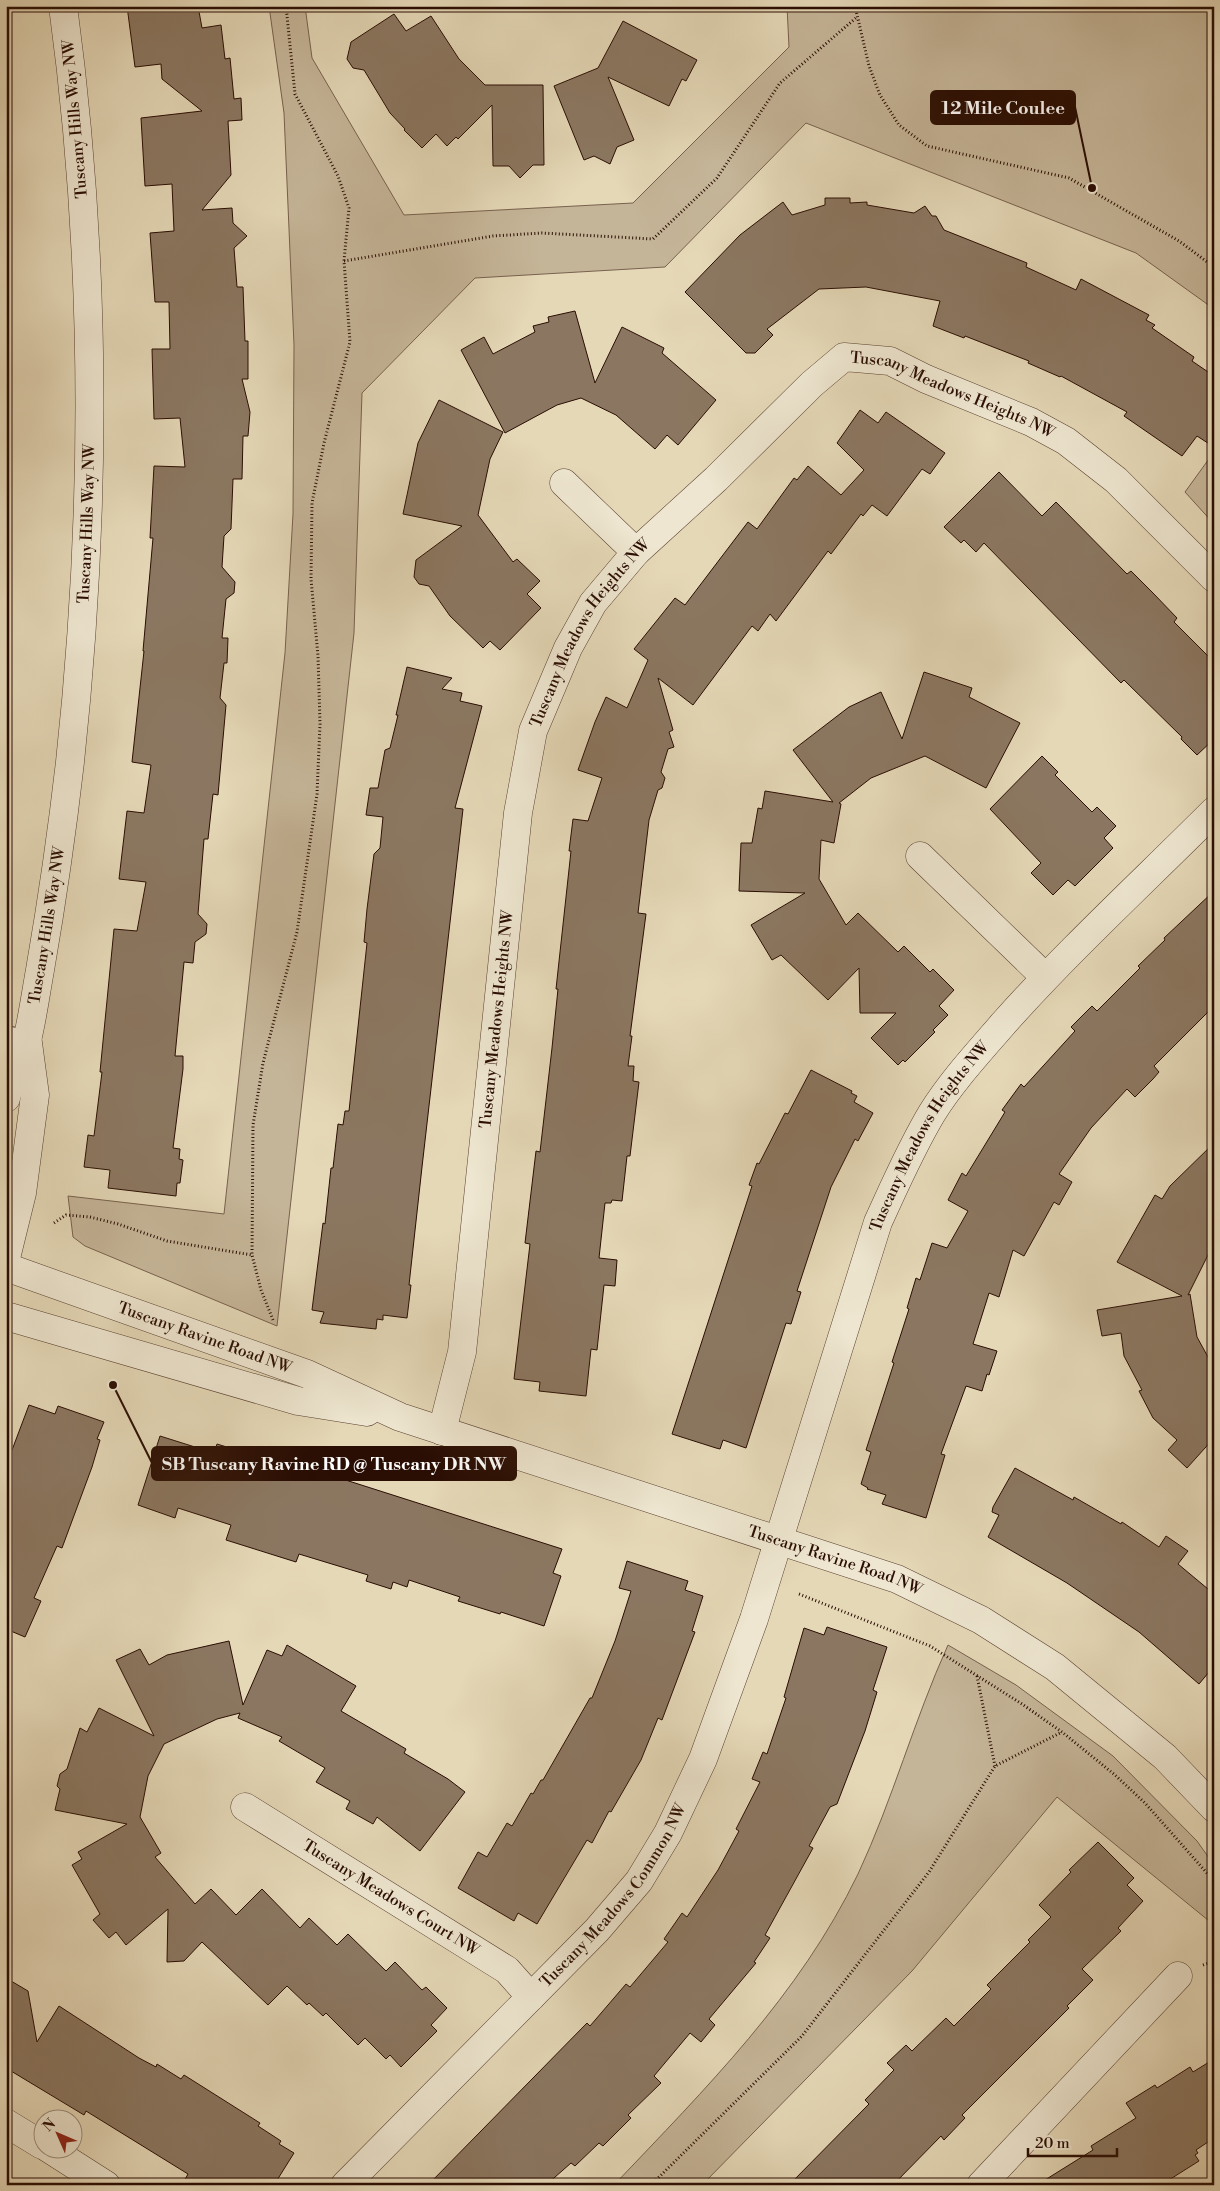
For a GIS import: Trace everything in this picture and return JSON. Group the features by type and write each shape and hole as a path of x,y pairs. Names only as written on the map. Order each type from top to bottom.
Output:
{"street":[{"name":"Tuscany Hills Way NW","path":"6,1098 17,1036 48,925 77,698 85,583 89,353 86,248 78,143 63,6"},
{"name":"Tuscany Meadows Heights NW","path":"442,1431 462,1352 518,813 533,731 568,648 592,603 636,552 716,479 812,384 844,358 890,361 926,379 1031,422 1066,441 1116,480 1214,578"},
{"path":"564,483 636,552"},
{"name":"Tuscany Meadows Heights NW","path":"778,1540 878,1222 906,1161 933,1112 968,1064 1045,977 1214,811"},
{"path":"920,856 1045,977"},
{"name":"Tuscany Hills Way NW","path":"6,1258 22,1193 34,1095 17,1036"},
{"name":"Tuscany Ravine Road NW","path":"6,1267 307,1374 400,1417 897,1579 981,1620 1055,1667 1138,1733 1165,1757 1214,1808"},
{"name":"Tuscany Ravine Road NW","path":"6,1316 298,1401 400,1417"},
{"name":"Tuscany Meadows Common NW","path":"346,2185 603,1923 639,1881 668,1833 703,1759 754,1619 778,1540"},
{"name":"Tuscany Meadows Court NW","path":"245,1807 507,1970 531,1997"},
{"path":"989,2182 1178,1976"},
{"path":"6,2123 32,2139"},
{"path":"64,2158 106,2185"}],"path":[{"path":"274,1320 261,1290 252,1255 253,1125 263,1063 297,932 317,794 320,724 318,656 311,579 312,503 324,443 350,342 344,261 349,208 338,176 295,94 286,6"},
{"path":"855,6 880,96 899,125 927,146 1068,178 1179,241 1214,267"},
{"path":"344,261 493,236 542,233 653,239 717,178 780,84 857,17"},
{"path":"54,1223 66,1215 90,1217 118,1224 167,1241 252,1255"},
{"path":"799,1594 930,1646 1062,1732 1115,1775 1145,1803 1214,1881"},
{"path":"976,1676 995,1766"},
{"path":"651,2185 802,2036 929,1872 995,1766 1062,1732"}],"shaded area":[{"path":"269,6 305,6 312,58 404,215 633,203 789,47 787,6 1214,6 1214,309 1136,253 806,123 665,267 475,278 362,393 354,633 277,1326 85,1246 73,1237 68,1196 224,1214 285,653 293,514 294,345 284,113"},
{"path":"1214,452 1214,524 1185,492"},
{"path":"948,1645 1016,1685 1113,1756 1197,1841 1214,1865 1214,1925 1057,1797 912,1971 702,2185 614,2185 683,2113 748,2039 808,1960 834,1918 871,1846"}],"building":[{"path":"127,6 198,6 202,28 221,25 225,59 230,58 234,99 241,98 242,120 228,121 231,175 202,210 232,208 233,223 247,236 234,248 237,287 243,287 245,341 248,341 248,379 242,379 250,412 248,436 243,436 242,479 233,479 231,529 224,536 222,567 235,582 234,593 226,599 222,638 228,638 227,663 224,663 220,698 226,705 218,795 213,794 208,839 204,839 198,914 207,924 206,934 195,942 193,963 184,962 175,1056 183,1056 173,1148 180,1149 179,1159 183,1160 176,1196 108,1188 110,1170 84,1167 88,1135 94,1136 102,1072 100,1072 114,929 137,931 146,882 119,879 127,811 144,813 151,765 132,762 144,651 153,538 150,538 154,466 185,467 180,418 154,419 152,349 170,349 169,302 155,302 150,233 174,231 172,184 145,186 141,118 202,111 162,79 161,64 135,67"},
{"path":"394,14 406,31 431,16 459,59 485,85 543,85 544,165 533,165 520,178 509,166 493,166 492,105 458,139 456,137 447,146 436,134 422,148 404,130 390,113 364,70 353,68 347,59 351,42"},
{"path":"623,21 697,60 686,81 682,79 669,106 608,77 634,140 617,147 610,164 594,156 584,160 554,86 598,68"},
{"path":"825,198 850,198 850,203 867,202 867,205 914,213 925,206 932,216 936,216 944,230 1027,263 1026,267 1076,290 1081,279 1149,315 1146,320 1155,325 1152,328 1194,357 1192,361 1214,376 1214,447 1197,436 1182,456 1124,416 1127,412 1061,376 1028,363 1029,361 965,336 964,338 933,326 940,301 866,287 819,289 767,329 773,335 755,353 746,353 685,292 740,235 783,202 792,215 825,205"},
{"path":"575,311 595,383 622,327 664,348 662,353 716,400 678,445 667,435 655,449 616,415 581,398 557,405 505,433 461,350 484,337 493,354 535,332 533,326 549,322 548,317"},
{"path":"439,400 503,432 490,459 478,515 513,562 517,559 540,581 527,594 541,608 500,650 490,641 483,648 450,616 429,586 419,584 414,577 416,560 462,526 403,514 418,443"},
{"path":"860,410 878,423 886,412 945,453 930,474 922,469 887,516 872,505 863,516 861,514 831,554 828,551 776,621 770,614 758,631 752,626 693,705 658,678 673,730 669,732 674,747 668,749 661,772 665,778 662,788 658,790 649,820 638,913 646,914 630,1036 632,1036 628,1066 634,1066 633,1081 639,1082 630,1156 627,1156 622,1201 612,1200 611,1203 605,1203 599,1258 617,1260 615,1286 604,1285 597,1350 591,1349 586,1396 539,1391 540,1382 514,1379 530,1244 525,1243 536,1151 540,1152 552,1048 573,819 588,821 602,778 578,770 606,697 627,708 648,660 634,649 675,598 685,605 748,522 757,529 794,478 797,480 808,466 841,495 864,470 837,443"},
{"path":"999,472 1042,516 1056,502 1127,574 1131,571 1153,593 1177,618 1174,622 1214,662 1214,739 1197,755 1181,739 1182,737 1124,680 1121,683 984,543 976,552 964,540 961,543 944,527"},
{"path":"407,667 452,678 442,689 462,693 460,701 482,706 455,808 463,809 409,1285 411,1285 407,1318 383,1315 383,1320 377,1319 376,1329 320,1323 324,1312 312,1310 338,1124 343,1125 345,1111 349,1111 367,943 364,942 367,909 374,854 380,848 383,817 366,815 370,788 378,788 385,750 390,748"},
{"path":"924,672 972,688 969,697 1020,723 986,788 925,756 871,778 839,803 841,804 834,843 821,840 819,879 846,925 858,913 898,952 904,946 930,972 933,969 954,990 939,1006 948,1015 933,1030 935,1032 905,1062 903,1060 898,1065 871,1038 896,1013 860,1013 859,968 828,1000 781,955 772,960 751,925 805,893 739,891 741,843 752,843 758,808 762,809 765,791 833,802 793,750 849,707 881,692 902,739"},
{"path":"1042,756 1058,772 1055,775 1092,812 1097,807 1116,826 1104,838 1113,848 1075,886 1068,880 1053,895 1031,873 1041,863 990,809"},
{"path":"1214,891 1214,1006 1154,1066 1159,1072 1135,1097 1127,1089 1091,1128 1059,1174 1072,1182 1059,1205 1054,1202 1024,1256 1013,1250 999,1297 989,1293 973,1344 997,1351 982,1391 966,1386 941,1454 945,1455 926,1518 882,1504 886,1495 867,1489 861,1484 871,1452 866,1450 894,1363 892,1362 909,1309 907,1308 916,1278 920,1280 932,1243 947,1248 968,1211 948,1200 962,1173 966,1176 1005,1112 1002,1110 1021,1084 1024,1087 1075,1031 1071,1027 1092,1006 1097,1011 1140,968 1138,966 1165,940 1164,938"},
{"path":"811,1070 852,1091 851,1093 857,1096 854,1102 873,1113 858,1141 855,1139 831,1187 797,1291 801,1292 791,1324 786,1323 746,1448 723,1440 720,1449 672,1434 752,1186 749,1185 757,1163 759,1164 785,1113 788,1114"},
{"path":"1214,1143 1214,1243 1188,1295 1190,1294 1197,1337 1214,1368 1214,1438 1187,1468 1168,1450 1177,1440 1153,1418 1139,1391 1142,1390 1124,1356 1121,1333 1102,1336 1097,1310 1182,1296 1117,1262 1155,1195 1162,1199 1170,1186"},
{"path":"29,1405 55,1414 58,1406 104,1422 97,1439 100,1440 92,1467 62,1548 57,1546 34,1598 41,1601 25,1637 6,1629 6,1466"},
{"path":"160,1436 214,1453 217,1444 253,1455 254,1452 562,1549 553,1573 561,1576 544,1626 458,1601 460,1597 409,1580 407,1587 393,1582 391,1589 366,1581 368,1575 299,1554 296,1562 226,1540 231,1525 178,1508 175,1518 138,1505"},
{"path":"1015,1468 1073,1500 1074,1497 1121,1524 1122,1522 1159,1547 1166,1536 1188,1551 1178,1564 1214,1594 1214,1666 1199,1684 1139,1632 1067,1583 988,1537 999,1515 992,1512 993,1507"},
{"path":"627,1561 688,1581 685,1590 703,1596 692,1631 695,1632 662,1720 658,1718 641,1760 611,1812 609,1811 592,1843 587,1840 537,1924 518,1913 514,1921 458,1888 478,1852 487,1857 507,1823 512,1826 531,1793 533,1794 541,1780 543,1780 590,1698 592,1698 615,1641 631,1591 619,1588"},
{"path":"827,1627 887,1647 873,1690 877,1692 865,1731 837,1804 830,1807 809,1846 813,1848 765,1935 770,1938 754,1962 756,1963 709,2019 715,2025 701,2042 690,2033 654,2076 661,2083 628,2115 631,2118 603,2146 599,2143 575,2166 571,2163 546,2185 428,2185 587,2023 590,2026 626,1984 630,1987 668,1942 664,1939 682,1913 687,1917 718,1870 739,1831 736,1829 760,1782 752,1779 763,1752 767,1754 786,1698 784,1697 804,1628 824,1635"},
{"path":"229,1641 243,1705 267,1650 282,1656 287,1645 356,1686 341,1711 406,1749 404,1753 448,1779 465,1792 420,1851 377,1817 373,1824 346,1809 350,1801 316,1782 325,1768 279,1741 282,1737 238,1718 240,1713 217,1719 164,1744 148,1776 140,1817 161,1853 155,1857 195,1904 211,1889 236,1915 262,1889 300,1928 309,1918 337,1945 348,1934 386,1971 395,1962 422,1990 426,1987 447,2008 431,2025 437,2031 401,2067 390,2055 386,2059 365,2038 358,2045 326,2013 323,2016 309,2003 307,2005 287,1986 268,2005 202,1942 184,1961 167,1962 168,1909 126,1945 116,1932 109,1938 93,1920 100,1914 72,1865 82,1859 78,1852 127,1824 55,1810 60,1789 57,1786 60,1774 67,1769 80,1728 87,1732 99,1708 154,1736 116,1660 140,1649 149,1665 167,1655"},
{"path":"1098,1842 1134,1878 1127,1885 1143,1901 1118,1928 1121,1931 1082,1969 1093,1980 1067,2006 1069,2008 962,2115 965,2118 944,2140 941,2136 893,2185 789,2185 869,2104 865,2100 894,2070 887,2063 906,2045 912,2051 946,2018 954,2026 991,1989 987,1985 1030,1942 1028,1940 1051,1917 1039,1905 1071,1872 1069,1870"},
{"path":"6,1978 28,1991 37,2042 59,2006 139,2058 156,2067 157,2064 181,2079 184,2075 260,2123 258,2126 281,2141 279,2144 294,2153 274,2185 182,2185 188,2174 86,2111 84,2115 82,2114 82,2108 72,2108 6,2068"},
{"path":"1214,2059 1214,2138 1196,2150 1198,2153 1195,2155 1199,2161 1161,2185 1037,2185 1093,2150 1091,2146 1136,2118 1126,2103 1155,2085 1157,2088 1190,2067 1193,2072"}],"place":[{"name":"12 Mile Coulee","path":"1092,188"},
{"name":"SB Tuscany Ravine RD @ Tuscany DR NW","path":"113,1385"}]}
